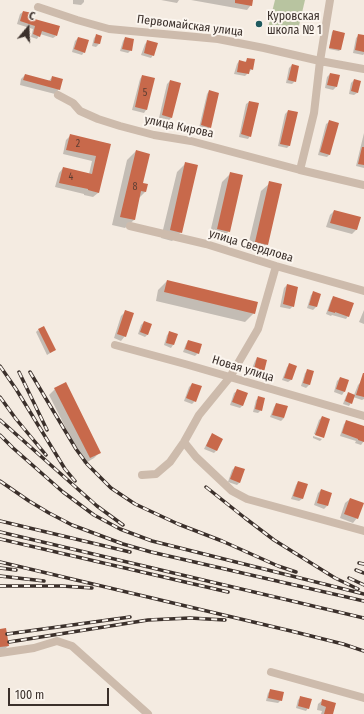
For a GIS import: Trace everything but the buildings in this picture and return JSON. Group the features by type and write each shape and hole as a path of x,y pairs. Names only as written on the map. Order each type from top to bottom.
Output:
{"street":[{"path":"300,170 314,113 320,60 330,0"},
{"name":"Первомайская улица","path":"38,7 109,29 218,39 364,69"},
{"name":"улица Кирова","path":"58,95 73,103 80,111 120,126 154,135 191,141 300,170 364,185"},
{"name":"улица Свердлова","path":"130,226 206,244 364,291"},
{"path":"142,476 156,474 170,462 200,415 230,377 258,329 276,266"},
{"name":"Новая улица","path":"115,345 364,416"},
{"path":"184,442 196,457 232,491 247,498 364,531"},
{"path":"0,653 34,648 57,641 72,646 148,714"},
{"path":"272,672 364,698"}],"green space":[{"path":"275,0 305,0 297,34 268,28"}],"railway":[{"path":"0,366 16,389 65,469 75,481"},
{"path":"19,372 47,430"},
{"path":"30,372 76,449 87,464 111,488 135,504 178,524 222,541 278,566 296,572"},
{"path":"0,397 46,455"},
{"path":"0,420 97,506 123,525"},
{"path":"0,435 63,492 94,515 120,529 152,541 364,594"},
{"path":"0,481 29,501 72,525 123,544 151,552 364,601"},
{"path":"206,487 274,540 335,578 358,589"},
{"path":"0,521 130,552"},
{"path":"0,532 364,618"},
{"path":"0,539 228,592"},
{"path":"0,562 291,631 343,644 364,651"},
{"path":"359,563 364,564"},
{"path":"0,568 16,570"},
{"path":"356,570 364,573"},
{"path":"0,576 44,581"},
{"path":"349,578 364,585"},
{"path":"0,586 62,586 92,588"},
{"path":"7,634 130,617"},
{"path":"9,642 148,620 190,618 225,620"}],"place":[{"name":"Куровская школа № 1","path":"259,24"}]}
